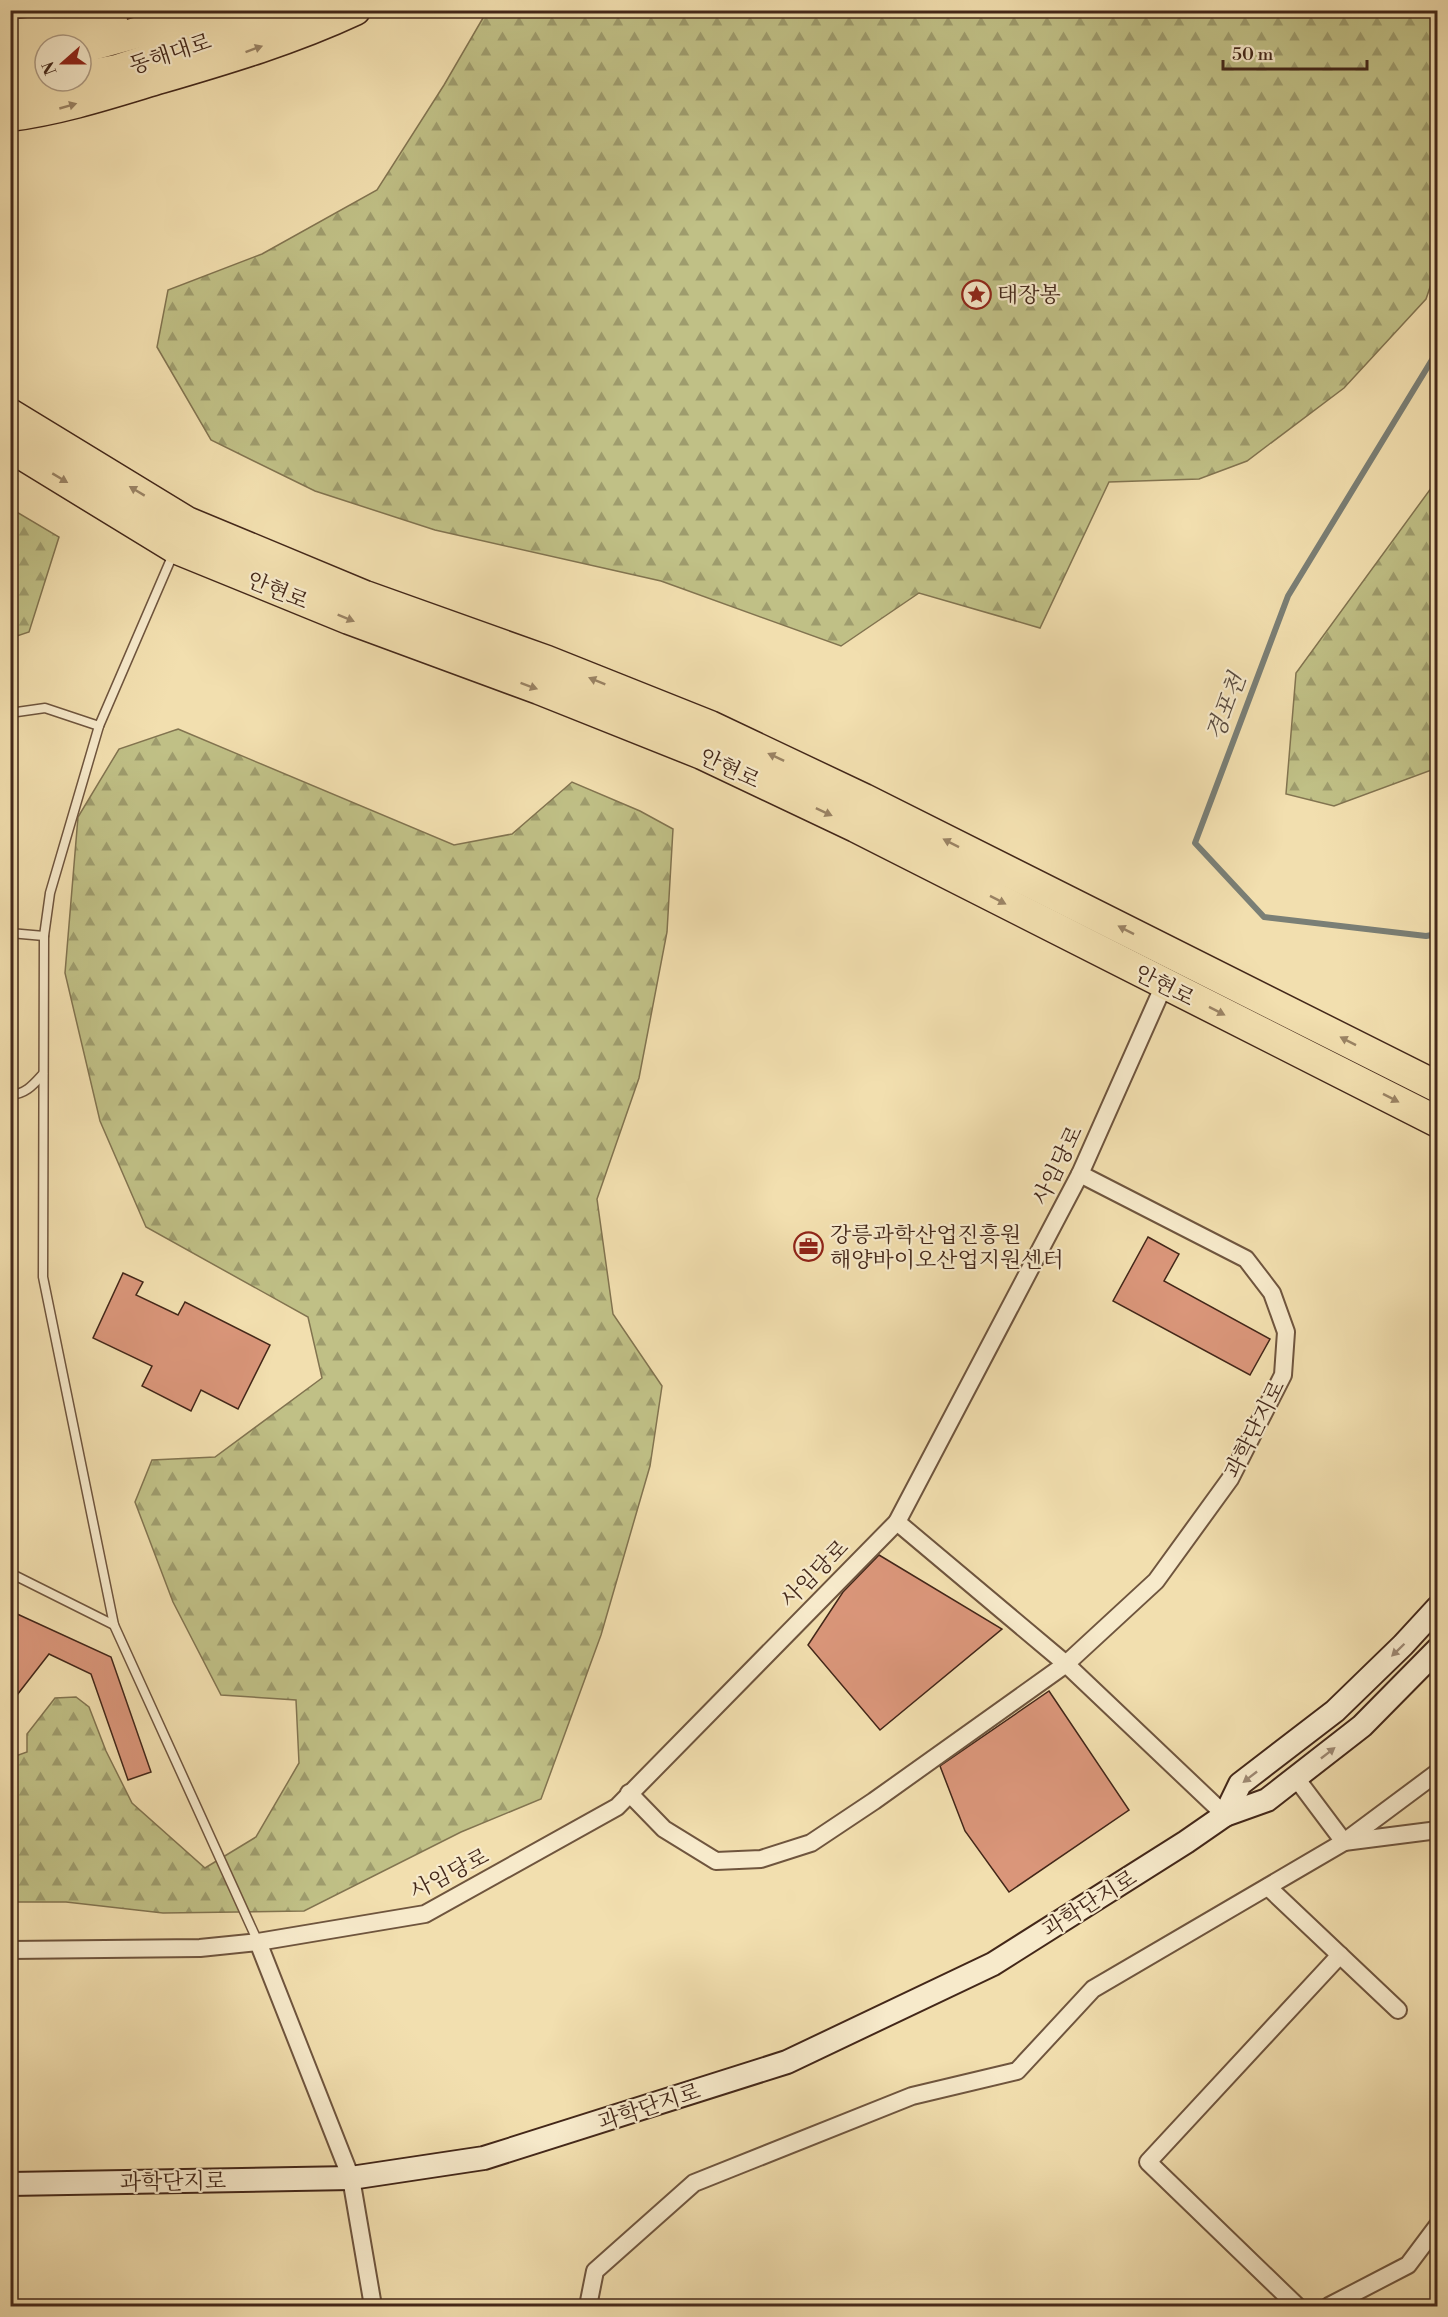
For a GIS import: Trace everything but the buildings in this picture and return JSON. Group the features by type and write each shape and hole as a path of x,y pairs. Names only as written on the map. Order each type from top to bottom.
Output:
{"highway":[{"path":"10,35 96,26 146,10"},
{"name":"동해대로","path":"93,45 220,10"},
{"name":"동해대로","path":"93,75 117,70 248,28 292,10"},
{"path":"10,116 53,110 226,59 330,22 355,10"},
{"path":"10,62 33,57"},
{"path":"10,89 33,85"},
{"name":"안현로","path":"10,414 181,535 365,596 548,661 710,726 875,804 1437,1087"},
{"name":"안현로","path":"10,447 349,619 539,689 702,754 856,827 1437,1122"},
{"path":"1164,985 1178,956"}],"street":[{"name":"사임당로","path":"258,1942 425,1914 617,1807 629,1792 897,1522 1080,1173 1164,985"},
{"name":"과학단지로","path":"629,1792 664,1829 716,1861 761,1859 811,1843 874,1801 1066,1664 1156,1581 1230,1479 1283,1375 1286,1332 1272,1293 1246,1259 1080,1173"},
{"path":"897,1522 1066,1664 1224,1815"},
{"name":"과학단지로","path":"1224,1815 1240,1784 1335,1711 1403,1645 1437,1607"},
{"name":"과학단지로","path":"10,2184 351,2178 484,2158 787,2062 993,1964 1186,1842 1224,1815 1268,1800 1362,1726 1437,1649"},
{"path":"588,2307 595,2271 694,2183 912,2096 1017,2071 1093,1989 1344,1842 1437,1772"},
{"path":"1296,1778 1344,1842"},
{"path":"1344,1842 1437,1830"},
{"path":"1268,1887 1398,2010"},
{"path":"10,1950 200,1948 258,1942 351,2178 373,2307"},
{"path":"1297,2307 1148,2162 1340,1955"},
{"path":"1329,2307 1408,2265 1437,2225"}],"lane":[{"path":"181,535 99,726 50,893 44,936 43,1277 114,1625 258,1942"},
{"path":"10,713 45,708 99,726"},
{"path":"10,933 44,936"},
{"path":"10,1095 20,1094 30,1089 44,1074"},
{"path":"10,1573 114,1625"}],"green space":[{"path":"1428,10 1438,14 1438,264 1426,299 1344,388 1247,461 1199,479 1109,482 1040,628 919,593 841,646 661,581 435,530 315,491 211,440 157,347 168,290 262,254 377,190 444,85 487,11"},
{"path":"1437,480 1437,768 1334,806 1286,794 1296,673"},
{"path":"10,508 59,537 29,632 11,638"},
{"path":"178,729 454,845 512,834 572,782 640,811 673,829 667,932 639,1078 597,1199 613,1314 662,1386 650,1466 601,1635 541,1799 461,1832 304,1911 163,1913 66,1902 11,1902 10,1758 27,1752 27,1734 55,1698 76,1697 89,1707 106,1751 132,1803 205,1868 256,1837 299,1763 296,1700 221,1695 173,1602 135,1502 152,1460 215,1457 322,1378 308,1317 146,1227 100,1121 65,973 78,817 119,749"}],"waterway":[{"name":"경포천","path":"1438,350 1288,596 1195,843 1264,917 1426,936 1438,934"}],"place":[{"name":"태장봉","path":"976,294"},
{"name":"강릉과학산업진흥원 해양바이오산업지원센터","path":"809,1247"}]}
